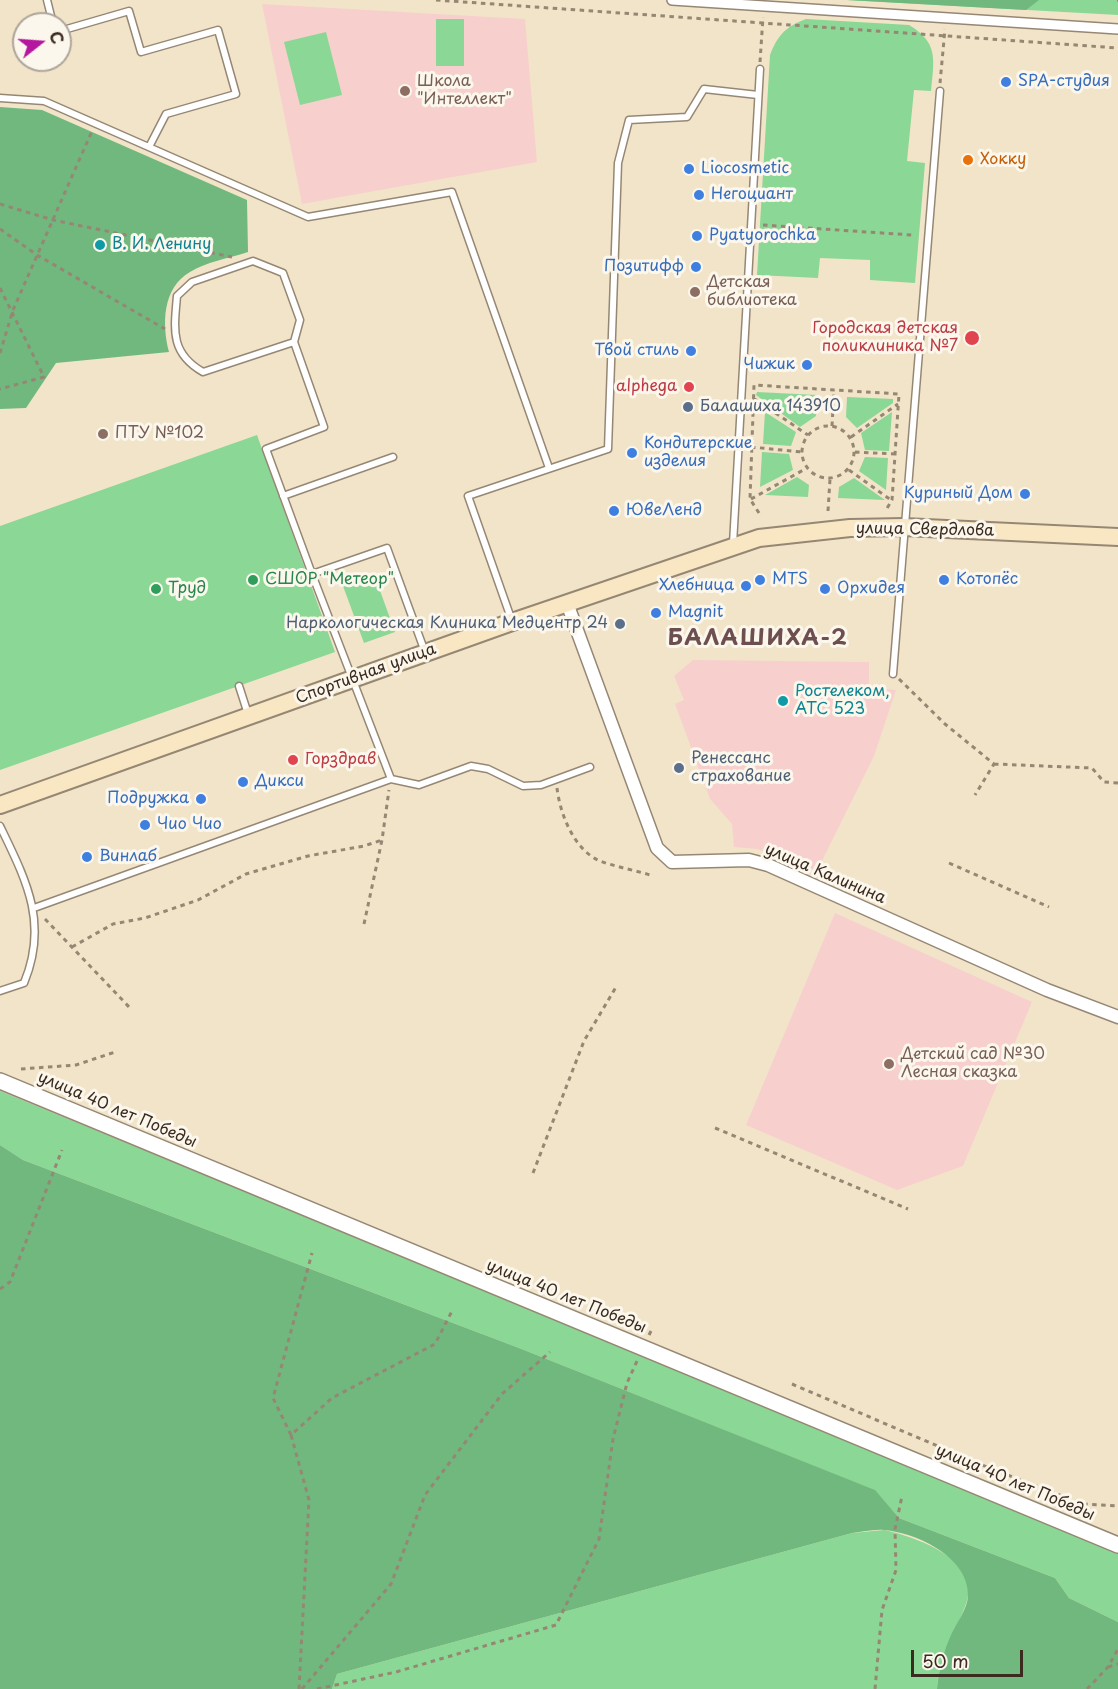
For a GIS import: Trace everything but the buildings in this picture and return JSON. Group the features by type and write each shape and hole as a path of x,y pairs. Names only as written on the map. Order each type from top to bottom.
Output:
{"main road":[{"name":"улица Свердлова","path":"734,544 787,534 850,528 904,527 1118,537"},
{"name":"Спортивная улица","path":"0,805 734,544"}],"street":[{"path":"672,0 1118,29"},
{"name":"улица Калинина","path":"567,603 657,848 672,862 749,860 768,865 1047,990 1118,1017"},
{"name":"улица 40 лет Победы","path":"0,1081 1118,1545"}],"lane":[{"path":"72,28 129,12 141,52 218,30 236,93 166,114 149,147"},
{"path":"734,544 760,69"},
{"path":"512,622 468,496 608,449 618,163 629,120 687,117 704,89 758,95"},
{"path":"893,674 940,91"},
{"path":"0,98 44,101 308,217 452,192 549,468"},
{"path":"294,342 203,372 187,363 174,334 177,296 192,282 253,261 283,273 300,320 294,342 324,427 266,449 391,779"},
{"path":"283,496 393,457"},
{"path":"312,574 387,548 425,653"},
{"path":"239,686 249,716"},
{"path":"34,908 391,779 419,785 471,766 488,769 523,786 542,785 590,767"},
{"path":"0,826 21,869 34,908 32,964 24,982 0,991"}],"path":[{"path":"436,0 762,25 1118,48"},
{"path":"760,69 764,6"},
{"path":"940,91 945,19"},
{"path":"0,353 13,309 95,124"},
{"path":"0,204 53,220 253,261"},
{"path":"763,225 912,235"},
{"path":"0,229 37,255 174,334"},
{"path":"0,288 13,309 44,376 0,389"},
{"path":"759,513 750,499 754,385 899,394 892,500 886,510"},
{"path":"832,426 834,390"},
{"path":"753,398 808,435"},
{"path":"851,437 898,404"},
{"path":"832,426 843,430 851,437 855,452 849,470 830,479 820,478 807,468 802,452 808,435 816,428 832,426"},
{"path":"751,447 802,452"},
{"path":"855,452 895,454"},
{"path":"750,499 807,468"},
{"path":"849,470 892,500"},
{"path":"828,512 830,479"},
{"path":"893,674 945,724 994,764 1092,768 1104,782 1118,783"},
{"path":"975,795 994,764"},
{"path":"364,924 382,840 391,779"},
{"path":"556,780 559,806 574,838 598,860 650,875"},
{"path":"72,947 113,924 146,918 198,900 246,874 308,856 364,846 382,840"},
{"path":"949,863 1049,907"},
{"path":"34,908 131,1009"},
{"path":"533,1173 584,1041 616,987"},
{"path":"21,1069 76,1065 115,1052"},
{"path":"715,1128 908,1209"},
{"path":"0,1289 10,1282 62,1150"},
{"path":"301,1689 309,1500 291,1435 273,1398 312,1253"},
{"path":"291,1435 332,1398 435,1344 452,1311"},
{"path":"301,1689 391,1584 425,1495 502,1394 550,1352"},
{"path":"317,1689 396,1672 556,1624 599,1539 613,1439 627,1383"},
{"path":"792,1384 987,1467 1083,1504 1118,1506"},
{"path":"875,1689 882,1610 896,1570 895,1529 902,1496"},
{"path":"1087,1689 1108,1667 1118,1649"},
{"path":"1108,1667 1118,1664"}],"shaded area":[{"name":"Школа \"Интеллект\"","path":"262,4 525,19 537,162 302,204"},
{"path":"693,660 869,662 869,688 896,690 874,756 817,871 757,849 734,847 732,824 710,799 675,704 684,700 674,676"},
{"name":"Детский сад №30 Лесная сказка","path":"835,913 1032,1002 963,1166 897,1190 746,1125"}],"green space":[{"path":"847,0 1118,0 1118,15"},
{"path":"847,0 1039,0 1026,10"},
{"path":"436,19 464,19 464,66 436,66"},
{"path":"806,19 909,25 926,39 930,46 933,61 931,91 914,90 907,161 925,163 915,283 870,280 870,260 820,258 818,278 757,275 770,55 783,32"},
{"path":"326,32 342,95 300,105 284,42"},
{"path":"0,107 42,110 247,200 248,252 196,269 174,287 169,297 165,319 169,352 56,363 26,408 0,409"},
{"path":"757,392 817,395 816,416 800,427 756,395"},
{"path":"847,397 893,399 893,403 857,428 846,417"},
{"path":"765,412 796,432 791,446 763,444"},
{"path":"892,412 889,451 865,450 861,433"},
{"name":"Труд","path":"257,435 335,652 0,770 0,526"},
{"path":"762,452 789,454 793,470 760,487"},
{"path":"865,457 888,458 886,490 859,471"},
{"path":"797,477 809,485 808,497 765,495"},
{"path":"854,478 885,500 838,498 839,487"},
{"path":"374,574 395,632 364,643 343,586"},
{"path":"0,1091 1118,1550 1118,1622 1069,1598 1055,1578 899,1518 874,1490 519,1348 23,1160 0,1145"},
{"path":"0,1145 23,1160 519,1348 875,1490 899,1518 1055,1578 1069,1598 1118,1622 1118,1689 937,1689 946,1648 967,1602 966,1583 960,1570 951,1559 926,1542 897,1532 872,1530 852,1533 337,1674 332,1689 0,1689"},
{"path":"884,1530 927,1544 942,1552 964,1573 969,1586 967,1601 941,1665 937,1689 332,1689 337,1674 852,1533"}],"place":[{"name":"SPA-студия","path":"1006,82"},
{"name":"Школа \"Интеллект\"","path":"405,91"},
{"name":"Хокку","path":"968,160"},
{"name":"Liocosmetic","path":"689,169"},
{"name":"Негоциант","path":"699,195"},
{"name":"Pyatyorochka","path":"697,236"},
{"name":"В. И. Ленину","path":"100,245"},
{"name":"Позитифф","path":"696,267"},
{"name":"Детская библиотека","path":"695,292"},
{"name":"Городская детская поликлиника №7","path":"972,338"},
{"name":"Твой стиль","path":"691,351"},
{"name":"Чижик","path":"807,365"},
{"name":"alphega","path":"689,387"},
{"name":"Балашиха 143910","path":"688,407"},
{"name":"ПТУ №102","path":"103,434"},
{"name":"Кондитерские изделия","path":"632,453"},
{"name":"Куриный Дом","path":"1025,494"},
{"name":"ЮвеЛенд","path":"614,511"},
{"name":"СШОР \"Метеор\"","path":"253,580"},
{"name":"MTS","path":"760,580"},
{"name":"Котопёс","path":"944,580"},
{"name":"Хлебница","path":"746,586"},
{"name":"Труд","path":"156,589"},
{"name":"Орхидея","path":"825,589"},
{"name":"Magnit","path":"656,613"},
{"name":"Наркологическая Клиника Медцентр 24","path":"620,624"},
{"name":"Ростелеком, АТС 523","path":"783,701"},
{"name":"Горздрав","path":"293,760"},
{"name":"Ренессанс страхование","path":"679,768"},
{"name":"Дикси","path":"243,782"},
{"name":"Подружка","path":"201,799"},
{"name":"Чио Чио","path":"145,825"},
{"name":"Винлаб","path":"87,857"},
{"name":"Детский сад №30 Лесная сказка","path":"889,1064"}],"district":[{"name":"БАЛАШИХА-2","path":"758,639"}]}
